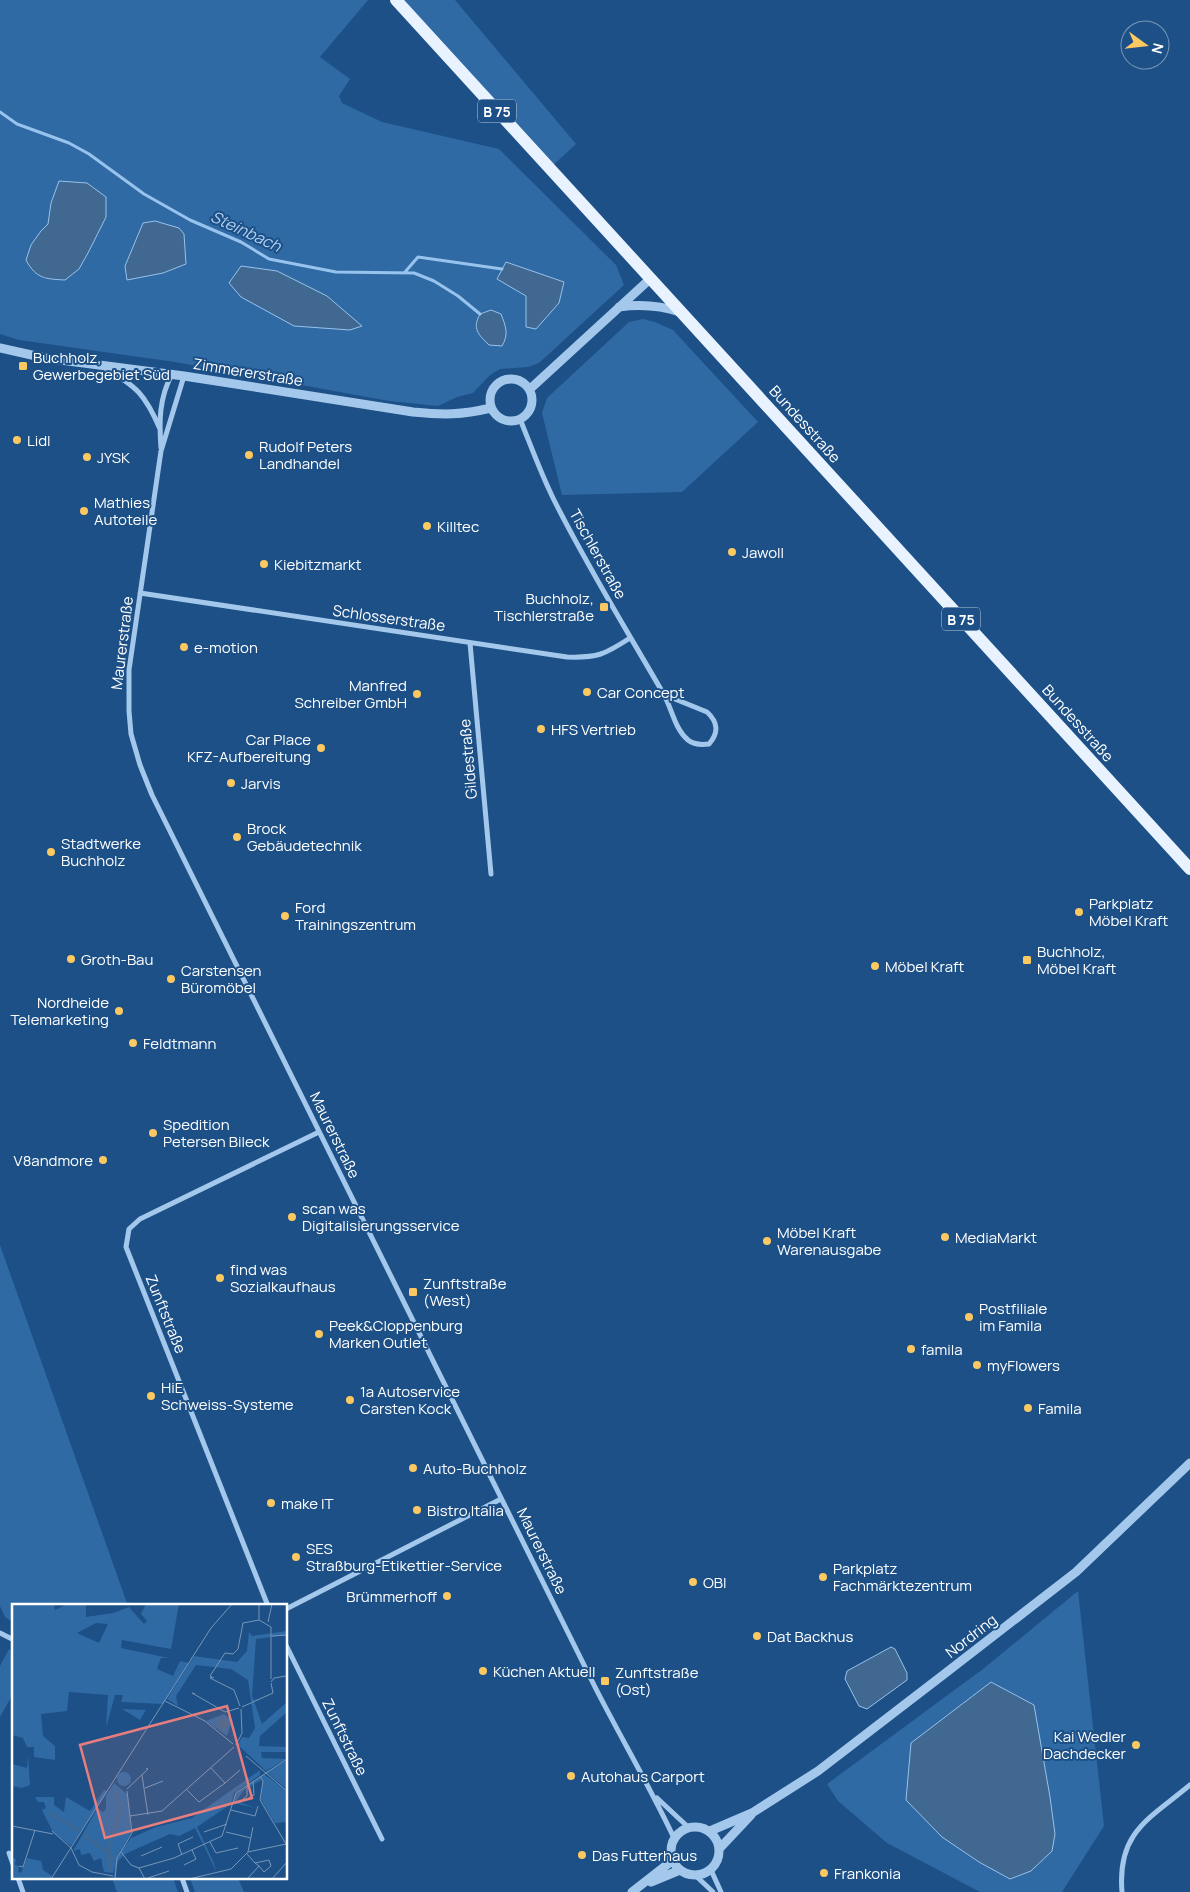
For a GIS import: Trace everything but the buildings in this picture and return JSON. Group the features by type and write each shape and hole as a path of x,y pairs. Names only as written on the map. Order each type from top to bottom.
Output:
{"main road":[{"name":"Bundesstraße","path":"396,0 1190,869"}],"street":[{"path":"530,389 650,279"},
{"path":"619,307 636,305 663,306 681,312"},
{"name":"Zimmererstraße","path":"0,348 44,358 172,374 420,413 444,415 468,413 491,408"},
{"name":"Maurerstraße","path":"99,364 124,379 140,393 160,429"},
{"name":"Maurerstraße","path":"161,451 162,400 165,387 172,374"},
{"name":"Maurerstraße","path":"184,376 161,451 129,670 128,692 132,734 140,765 152,795 319,1132 617,1730 655,1796 674,1838"},
{"path":"517,379 530,389 532,397 531,406 527,414 520,419 512,421 503,420 491,408 491,392 502,381 517,379"},
{"name":"Tischlerstraße","path":"520,419 553,498 630,638 665,696 683,734 688,740 701,745 709,744 716,732 713,717 708,712 665,696"},
{"name":"Schlosserstraße","path":"140,593 567,657 590,658 610,651 630,638"},
{"name":"Gildestraße","path":"470,642 491,874"},
{"name":"Zunftstraße","path":"267,1604 126,1246 128,1229 140,1219 319,1132"},
{"name":"Nordring","path":"710,1831 752,1813 818,1771 1076,1572 1190,1463"},
{"path":"288,1608 502,1499"},
{"path":"0,1633 12,1639"},
{"name":"Zunftstraße","path":"288,1649 382,1839"},
{"path":"1122,1892 1122,1861 1128,1843 1138,1828 1190,1786"},
{"name":"Maurerstraße","path":"655,1796 688,1827"},
{"name":"Nordring","path":"711,1870 720,1856 720,1848 752,1813"},
{"path":"713,1892 695,1876 680,1870 673,1860 671,1853 674,1838 688,1827 703,1828 710,1831 720,1848"},
{"path":"9,1853 12,1862"},
{"path":"642,1886 673,1860"},
{"path":"632,1892 680,1870"},
{"path":"695,1876 711,1870 721,1892"},
{"path":"183,1880 187,1892"}],"shaded area":[{"path":"0,0 368,0 320,57 350,79 339,96 342,103 382,122 499,149 616,265 624,285 539,363 528,367 500,369 490,375 473,393 457,397 438,406 389,401 175,362 19,340 0,334","holes":["55,190 96,235 79,269 41,231 48,225","506,262 564,282 526,327 526,296"]},
{"path":"396,0 455,0 576,144 550,168"},
{"path":"59,181 87,183 106,197 106,217 79,269 65,280 42,277 34,271 26,260 31,245 48,224 51,203"},
{"path":"155,221 179,228 184,234 186,264 163,273 127,280 125,266 143,223"},
{"path":"506,262 564,282 559,303 536,329 526,327 526,296 497,279"},
{"path":"241,266 277,271 327,296 362,326 350,330 294,326 241,297 229,283"},
{"path":"491,310 501,314 504,323 506,334 502,346 489,345 476,328 480,314"},
{"path":"643,319 673,330 758,422 682,492 562,495 542,413 547,398 629,322"},
{"path":"0,1245 127,1604 12,1604 12,1622 5,1617 0,1606"},
{"path":"1078,1591 1104,1826 1062,1892 980,1892 887,1843 838,1801 827,1784 983,1669","holes":["991,1682 1034,1705 1050,1797 1055,1834 911,1743"]},
{"path":"891,1647 895,1649 907,1673 907,1680 867,1709 859,1706 845,1679 847,1671"},
{"path":"9,1649 12,1651 12,1696 0,1717 0,1666"},
{"path":"991,1682 1034,1705 1055,1834 1052,1851 1031,1871 1010,1879 979,1862 942,1837 906,1800 911,1743"},
{"path":"113,1880 174,1880 178,1892 117,1892"},
{"path":"191,1880 239,1880 244,1892 195,1892"}],"waterway":[{"name":"Steinbach","path":"0,112 17,124 69,143 89,154 144,194 190,220 241,242 269,259 336,272 414,273 434,281 458,296 480,314"},
{"name":"Steinbach","path":"405,272 418,257 502,269"}],"place":[{"name":"Buchholz, Gewerbegebiet Süd","path":"23,366"},
{"name":"Lidl","path":"17,440"},
{"name":"Rudolf Peters Landhandel","path":"249,455"},
{"name":"JYSK","path":"87,457"},
{"name":"Mathies Autoteile","path":"84,511"},
{"name":"Killtec","path":"427,526"},
{"name":"Jawoll","path":"732,552"},
{"name":"Kiebitzmarkt","path":"264,564"},
{"name":"Buchholz, Tischlerstraße","path":"604,607"},
{"name":"e-motion","path":"184,647"},
{"name":"Car Concept","path":"587,692"},
{"name":"Manfred Schreiber GmbH","path":"417,694"},
{"name":"HFS Vertrieb","path":"541,729"},
{"name":"Car Place KFZ-Aufbereitung","path":"321,748"},
{"name":"Jarvis","path":"231,783"},
{"name":"Brock Gebäudetechnik","path":"237,837"},
{"name":"Stadtwerke Buchholz","path":"51,852"},
{"name":"Parkplatz Möbel Kraft","path":"1079,912"},
{"name":"Ford Trainingszentrum","path":"285,916"},
{"name":"Groth-Bau","path":"71,959"},
{"name":"Buchholz, Möbel Kraft","path":"1027,960"},
{"name":"Möbel Kraft","path":"875,966"},
{"name":"Carstensen Büromöbel","path":"171,979"},
{"name":"Nordheide Telemarketing","path":"119,1011"},
{"name":"Feldtmann","path":"133,1043"},
{"name":"Spedition Petersen Bileck","path":"153,1133"},
{"name":"V8andmore","path":"103,1160"},
{"name":"scan was Digitalisierungsservice","path":"292,1217"},
{"name":"MediaMarkt","path":"945,1237"},
{"name":"Möbel Kraft Warenausgabe","path":"767,1241"},
{"name":"find was Sozialkaufhaus","path":"220,1278"},
{"name":"Zunftstraße (West)","path":"413,1292"},
{"name":"Postfiliale im Famila","path":"969,1317"},
{"name":"Peek&Cloppenburg Marken Outlet","path":"319,1334"},
{"name":"famila","path":"911,1349"},
{"name":"myFlowers","path":"977,1365"},
{"name":"HiE Schweiss-Systeme","path":"151,1396"},
{"name":"1a Autoservice Carsten Kock","path":"350,1400"},
{"name":"Famila","path":"1028,1408"},
{"name":"Auto-Buchholz","path":"413,1468"},
{"name":"make IT","path":"271,1503"},
{"name":"Bistro Italia","path":"417,1510"},
{"name":"SES Straßburg-Etikettier-Service","path":"296,1557"},
{"name":"Parkplatz Fachmärktezentrum","path":"823,1577"},
{"name":"OBI","path":"693,1582"},
{"name":"Brümmerhoff","path":"447,1596"},
{"name":"Dat Backhus","path":"757,1636"},
{"name":"Küchen Aktuell","path":"483,1671"},
{"name":"Zunftstraße (Ost)","path":"605,1681"},
{"name":"Kai Wedler Dachdecker","path":"1136,1745"},
{"name":"Autohaus Carport","path":"571,1776"},
{"name":"Das Futterhaus","path":"582,1855"},
{"name":"Frankonia","path":"824,1873"}]}
